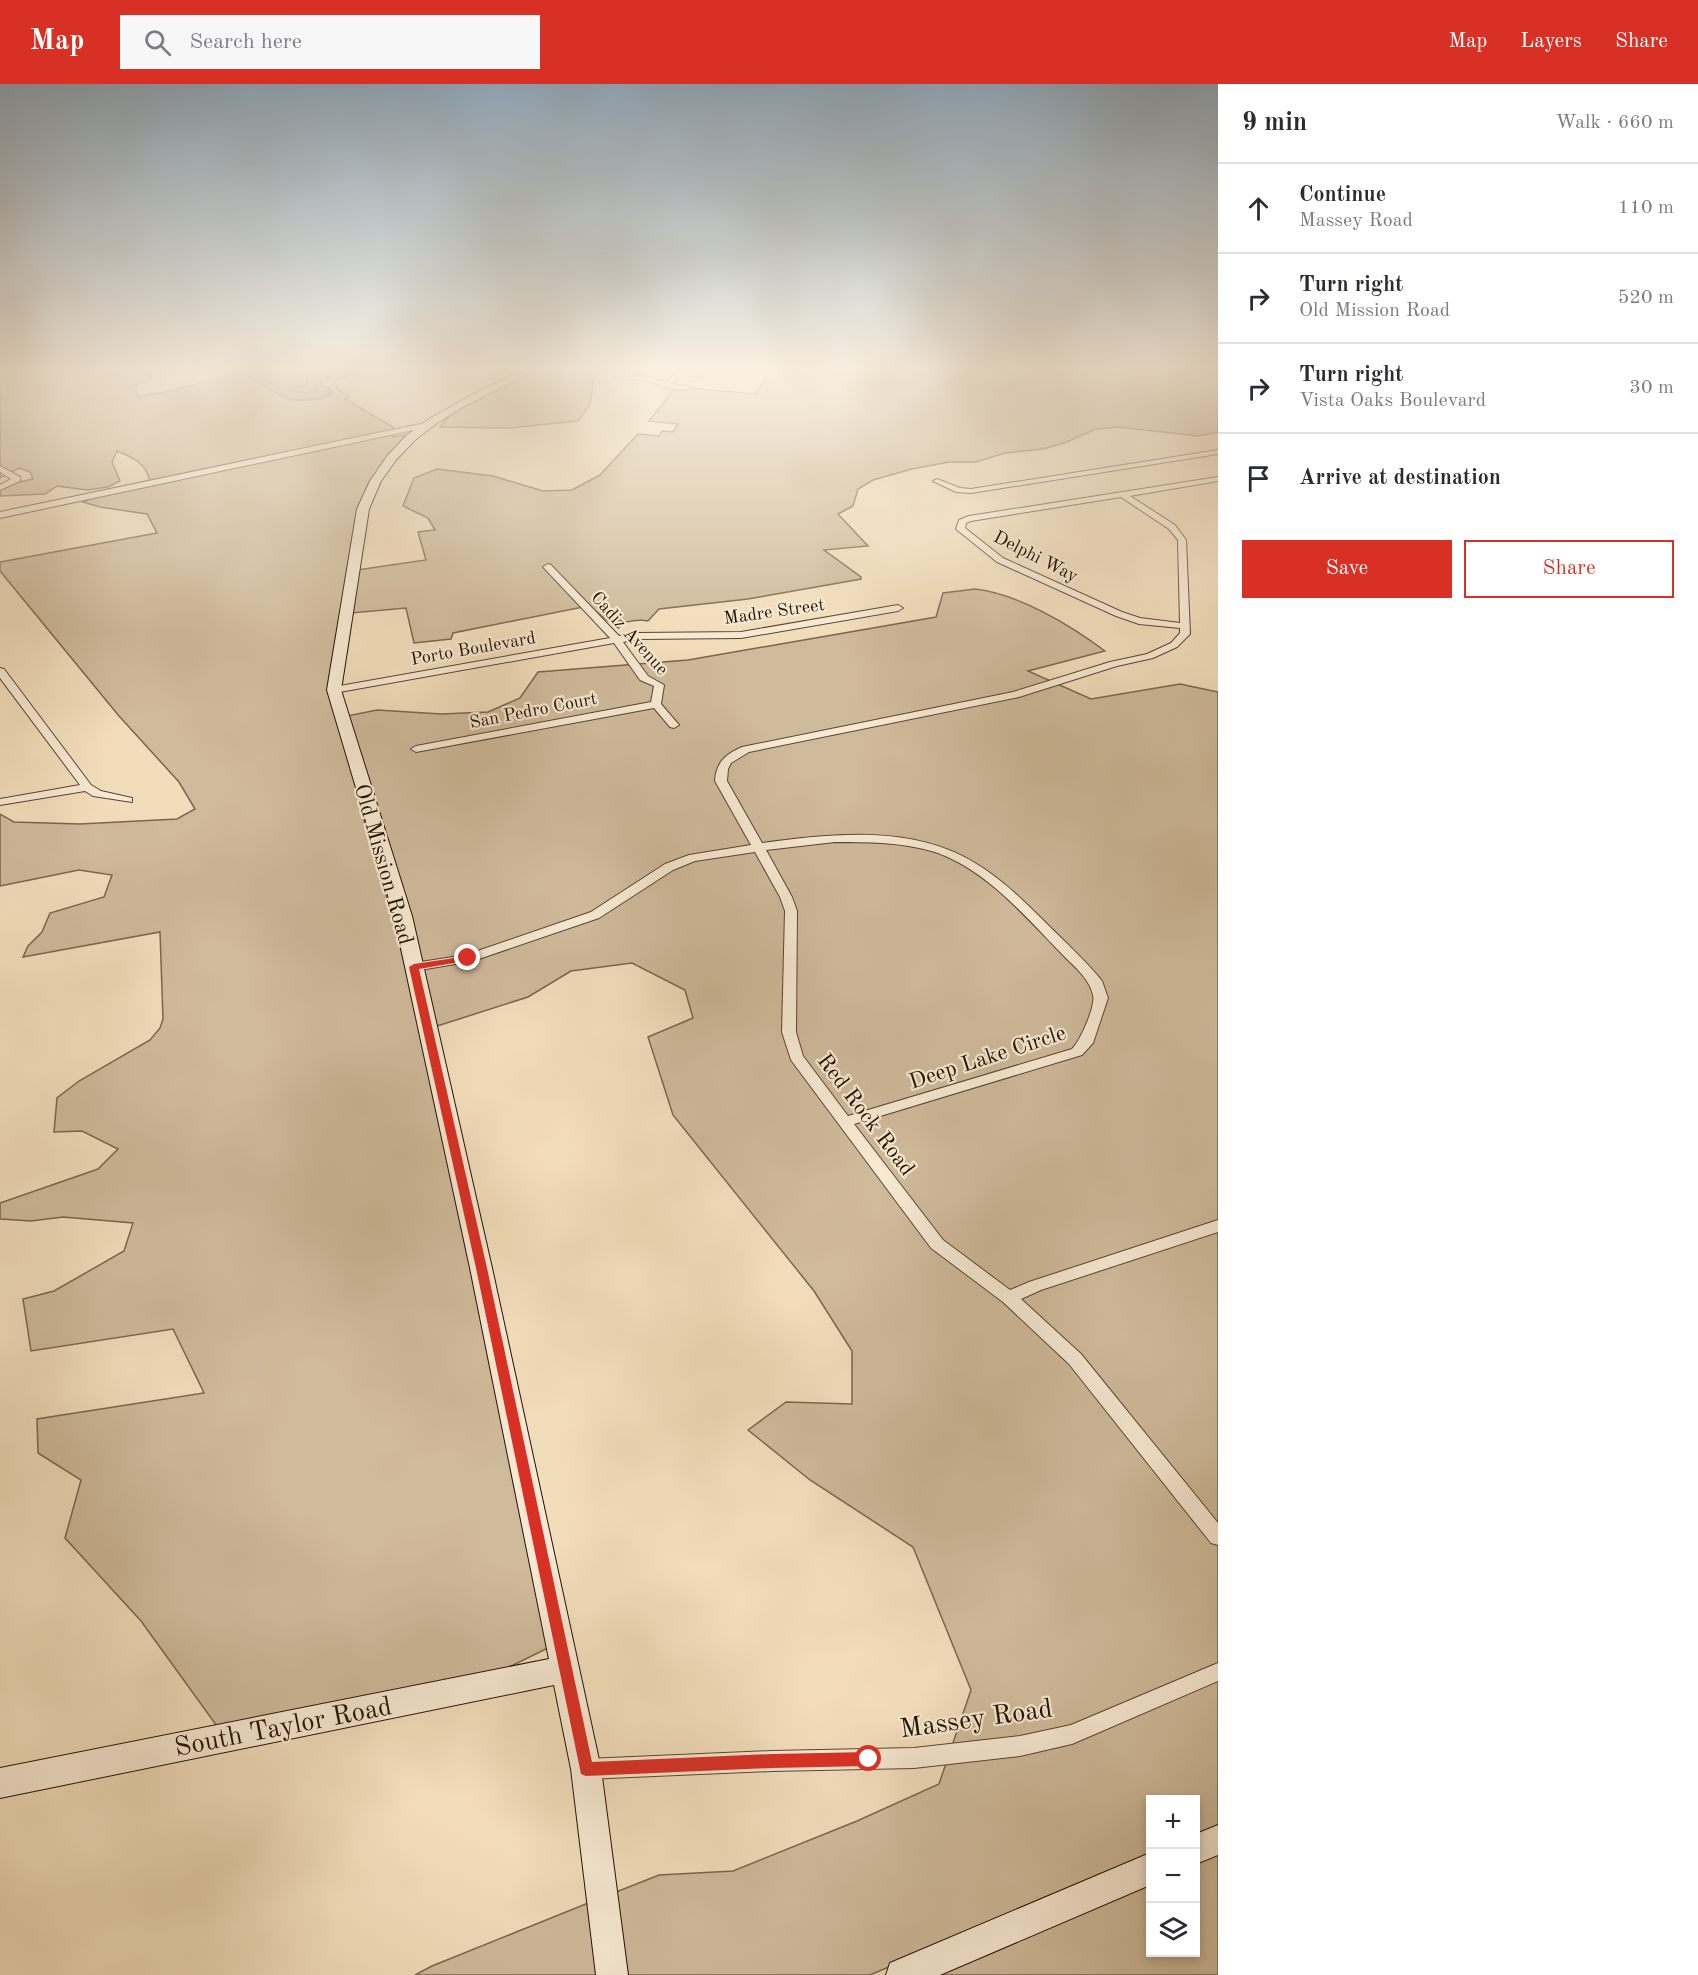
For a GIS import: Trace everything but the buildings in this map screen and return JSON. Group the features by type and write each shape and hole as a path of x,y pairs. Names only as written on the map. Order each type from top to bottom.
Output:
{"street":[{"path":"0,516 279,456"},
{"name":"Old Mission Road","path":"393,456 372,484 363,509 334,690 403,916 482,1268 586,1769 612,1975"},
{"path":"937,481 959,490 971,490 1190,456"},
{"path":"0,468 17,479 0,488"},
{"name":"Delphi Way","path":"1185,626 1139,621 1119,614 1000,560 960,529 962,522 969,519 1218,479"},
{"path":"1122,494 1172,527 1182,540 1185,626"},
{"name":"Cadiz Avenue","path":"548,567 617,640 644,678 659,685 656,704 674,725"},
{"name":"Madre Street","path":"617,640 658,635 741,635 898,608"},
{"name":"Red Rock Road","path":"1185,626 1185,634 1176,642 1015,695 746,748 728,757 720,770 721,781 786,897 791,911 789,1032 796,1057 937,1244 1009,1298 1075,1359 1212,1519 1218,1537"},
{"name":"Porto Boulevard","path":"334,690 617,640"},
{"path":"0,671 87,787 97,794 128,800"},
{"name":"San Pedro Court","path":"416,749 656,704"},
{"path":"0,802 87,787"},
{"name":"Deep Lake Circle","path":"414,967 468,958 595,915 669,867 693,858 854,837 887,839 944,852 969,864 996,883 1095,981 1101,998 1086,1042 1077,1053 843,1122"},
{"path":"1009,1298 1035,1286 1218,1226"},
{"name":"South Taylor Road","path":"0,1783 566,1670"},
{"name":"Massey Road","path":"586,1769 914,1758 1020,1746 1072,1734 1218,1672"},
{"path":"1200,1847 1218,1840"},
{"path":"902,1975 1146,1871"}],"shaded area":[{"path":"0,456 115,456 112,462 120,481 108,487 87,490 57,486 45,494 0,496 0,486 33,479 30,472 19,468 0,478"},
{"path":"128,456 390,456 368,484 360,509 334,655 364,820 396,929 421,1032 552,1646 493,1675 219,1729 141,1621 65,1538 81,1480 38,1453 37,1419 204,1393 173,1329 31,1351 23,1299 54,1291 124,1251 133,1223 63,1217 31,1221 0,1219 0,1203 98,1169 118,1149 82,1131 54,1132 57,1098 79,1081 150,1040 160,1028 163,1019 160,932 23,957 28,946 42,932 50,913 104,897 112,875 79,870 0,886 0,814 14,822 80,824 177,819 195,809 179,782 119,716 0,571 0,562 157,533 147,514 83,502 101,493 150,482 146,470"},
{"path":"617,456 995,456 976,462 949,462 912,469 873,480 858,489 853,506 838,514 868,546 824,550 861,579 748,599 659,609 648,621 613,623 588,606 453,633 451,639 414,643 406,608 351,613 357,570 426,560 418,532 435,530 428,518 403,506 414,478 437,469 493,476 543,491 572,490 600,475"},
{"path":"975,589 1009,597 1043,612 1105,651 1028,671 1091,699 1180,684 1218,692 1218,1827 1200,1835 1200,1795 1146,1795 1146,1858 870,1975 621,1975 611,1894 659,1875 733,1871 857,1821 939,1784 971,1690 913,1547 810,1480 748,1430 786,1402 852,1404 852,1351 814,1291 673,1115 648,1037 693,1018 685,990 632,963 571,971 528,997 434,1027 347,716 377,710 441,714 488,712 520,698 538,672 688,660 936,617 943,593"},
{"path":"1218,1852 1218,1975 932,1975 1146,1883 1146,1957 1200,1957 1200,1860"},
{"path":"593,1901 602,1975 415,1975 432,1966"}],"route":[{"path":"468,958 414,967 482,1268 586,1769 869,1759"}]}
